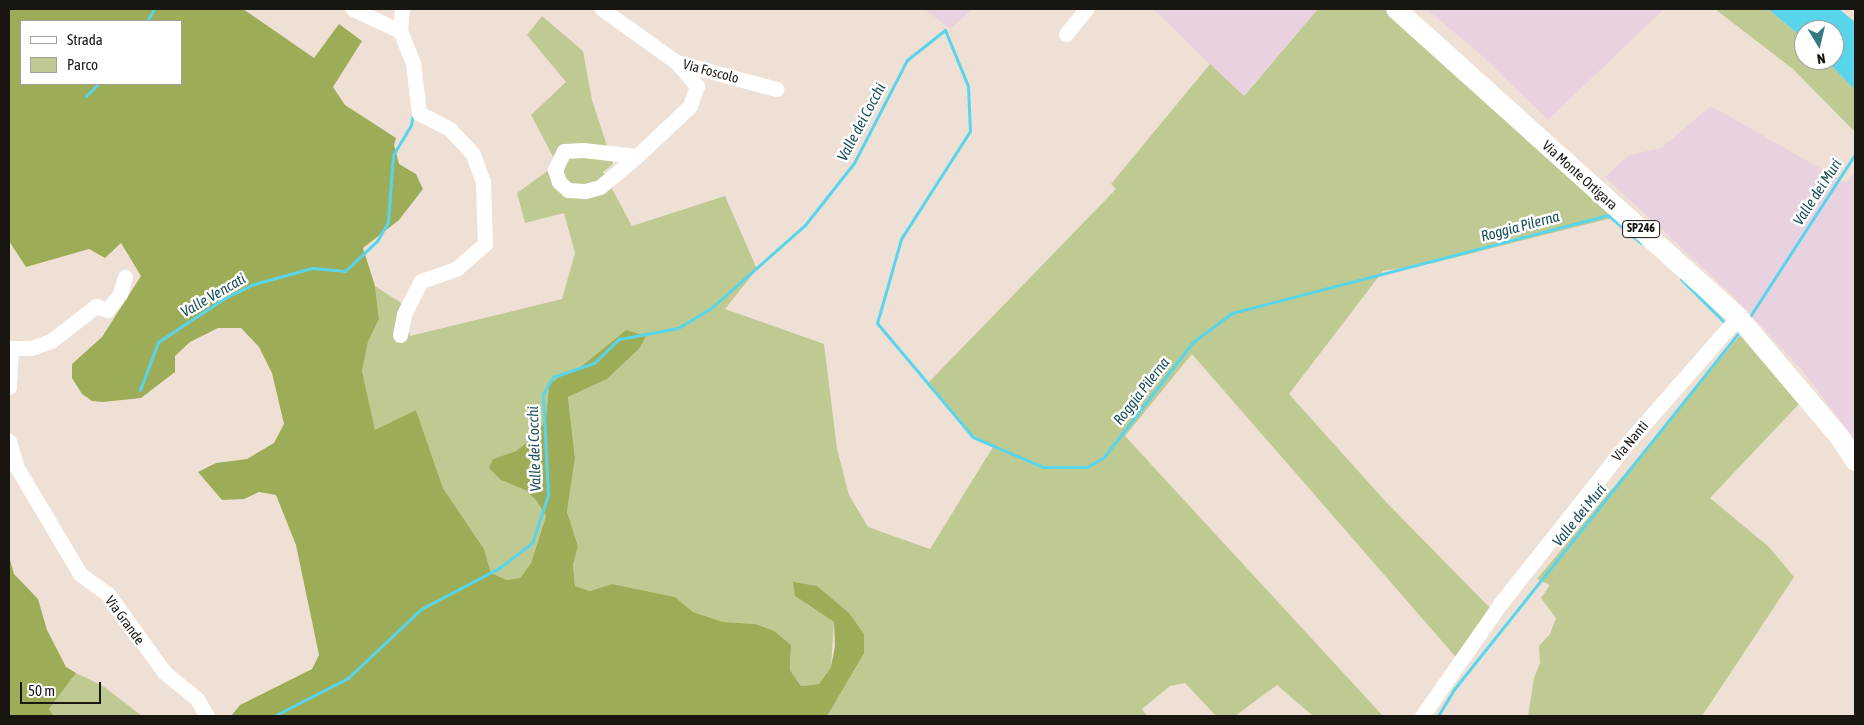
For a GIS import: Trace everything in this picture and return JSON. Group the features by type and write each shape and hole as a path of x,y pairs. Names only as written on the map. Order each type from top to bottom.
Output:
{"main road":[{"name":"Via Monte Ortigara","path":"1396,9 1738,317 1839,436 1855,460"}],"street":[{"path":"354,9 400,31"},
{"path":"400,335 404,314 421,280 456,269 485,244 483,182 473,154 450,129 419,113 414,63 400,31 402,9"},
{"name":"Via Foscolo","path":"602,9 676,62 776,89"},
{"path":"1066,34 1086,9"},
{"path":"637,156 601,151 564,151 555,170 559,182 568,190 585,192 600,187 637,156 690,106 697,86 676,62"},
{"path":"9,387 10,349 51,341 96,306 107,310 120,294 125,277"},
{"name":"Via Nanti","path":"1422,716 1500,604 1630,440 1738,317"},
{"name":"Via Grande","path":"9,441 16,466 80,574 108,594 164,672 197,699 207,716"}],"shaded area":[{"path":"924,9 972,9 951,29"},
{"path":"1153,9 1318,9 1243,96"},
{"path":"1426,9 1664,9 1548,120 1478,52"},
{"path":"1711,106 1846,183 1855,172 1855,440 1802,370 1731,294 1605,177 1629,155 1661,148"}],"green space":[{"path":"9,9 243,9 314,58 339,24 362,41 333,87 345,105 396,138 394,145 399,164 416,174 423,189 399,220 363,248 375,286 379,319 368,342 362,371 375,430 416,410 443,488 484,549 491,573 507,580 520,578 531,563 546,516 536,500 525,490 501,480 489,468 493,459 516,451 537,434 546,418 549,384 562,375 578,369 626,330 646,336 639,349 607,379 568,397 575,458 567,512 578,546 573,565 575,586 590,591 612,584 675,597 693,612 723,622 755,624 774,631 791,645 790,670 801,686 819,684 831,667 835,646 834,622 795,596 793,582 817,586 849,613 864,634 864,653 827,716 231,716 240,705 312,669 319,655 296,545 276,495 259,492 244,499 222,500 198,472 216,463 247,459 274,443 284,424 272,373 259,347 241,328 218,328 190,342 175,356 175,372 141,398 103,402 92,401 82,394 72,378 72,364 102,337 141,276 121,243 105,258 89,249 26,267 9,241"},
{"path":"1318,9 1394,9 1617,211 1612,218 1433,263 1383,271 1289,394 1386,502 1495,613 1461,663 1192,354 1125,436 1383,716 1313,716 1277,685 1235,716 1216,716 1185,683 1170,686 1142,709 1147,716 827,716 864,634 795,596 834,622 831,667 819,684 801,686 790,670 791,645 755,624 723,622 693,612 675,597 612,584 590,591 575,586 573,565 578,546 567,512 575,458 568,397 607,379 639,349 626,330 578,369 562,375 549,384 546,418 537,434 516,451 493,459 501,480 525,490 536,500 546,516 531,563 520,578 507,580 491,573 484,549 443,488 416,410 375,431 362,371 368,342 379,319 375,286 401,303 410,336 562,299 575,253 564,213 525,223 517,193 557,164 531,115 566,82 527,35 542,16 583,51 592,100 613,164 603,172 632,226 725,196 757,269 725,309 824,344 837,449 849,495 868,527 930,549 993,447 967,431 929,382 1116,189 1111,184 1210,64 1244,96"},
{"path":"1715,9 1768,9 1794,31 1794,70 1836,70 1855,90 1855,132 1793,69"},
{"path":"1742,333 1799,404 1710,498 1769,547 1794,577 1702,716 1528,716 1534,678 1540,663 1539,646 1550,634 1556,618 1541,598 1550,585 1537,579"},
{"path":"9,556 14,574 38,599 47,630 66,667 76,673 49,709 54,716 9,716"},
{"path":"76,673 103,686 142,716 54,716 49,709"}],"water":[{"path":"1768,9 1839,9 1855,22 1855,90 1836,70 1844,70 1844,20 1794,20 1794,31"}],"waterway":[{"path":"148,20 154,9"},
{"name":"Roggia Pilerna","path":"274,716 348,678 421,609 499,568 532,543 548,495 543,394 553,377 594,363 619,339 678,328 710,309 805,225 854,163 907,60 945,30 968,86 970,131 901,239 877,323 973,437 1043,467 1087,467 1104,457 1193,342 1232,313 1608,215 1641,243"},
{"path":"86,96 97,85"},
{"name":"Valle Vencati","path":"140,390 158,342 225,298 254,284 312,268 345,271 377,241 388,222 393,155 411,125 413,114"},
{"name":"Valle dei Muri","path":"1749,318 1855,154"},
{"name":"Roggia Pilerna","path":"1681,279 1726,324"},
{"name":"Valle dei Muri","path":"1438,716 1455,688 1740,331"}],"water label":[{"name":"Valle dei Cocchi","path":"861,122"},
{"name":"Valle dei Cocchi","path":"534,449"}]}
